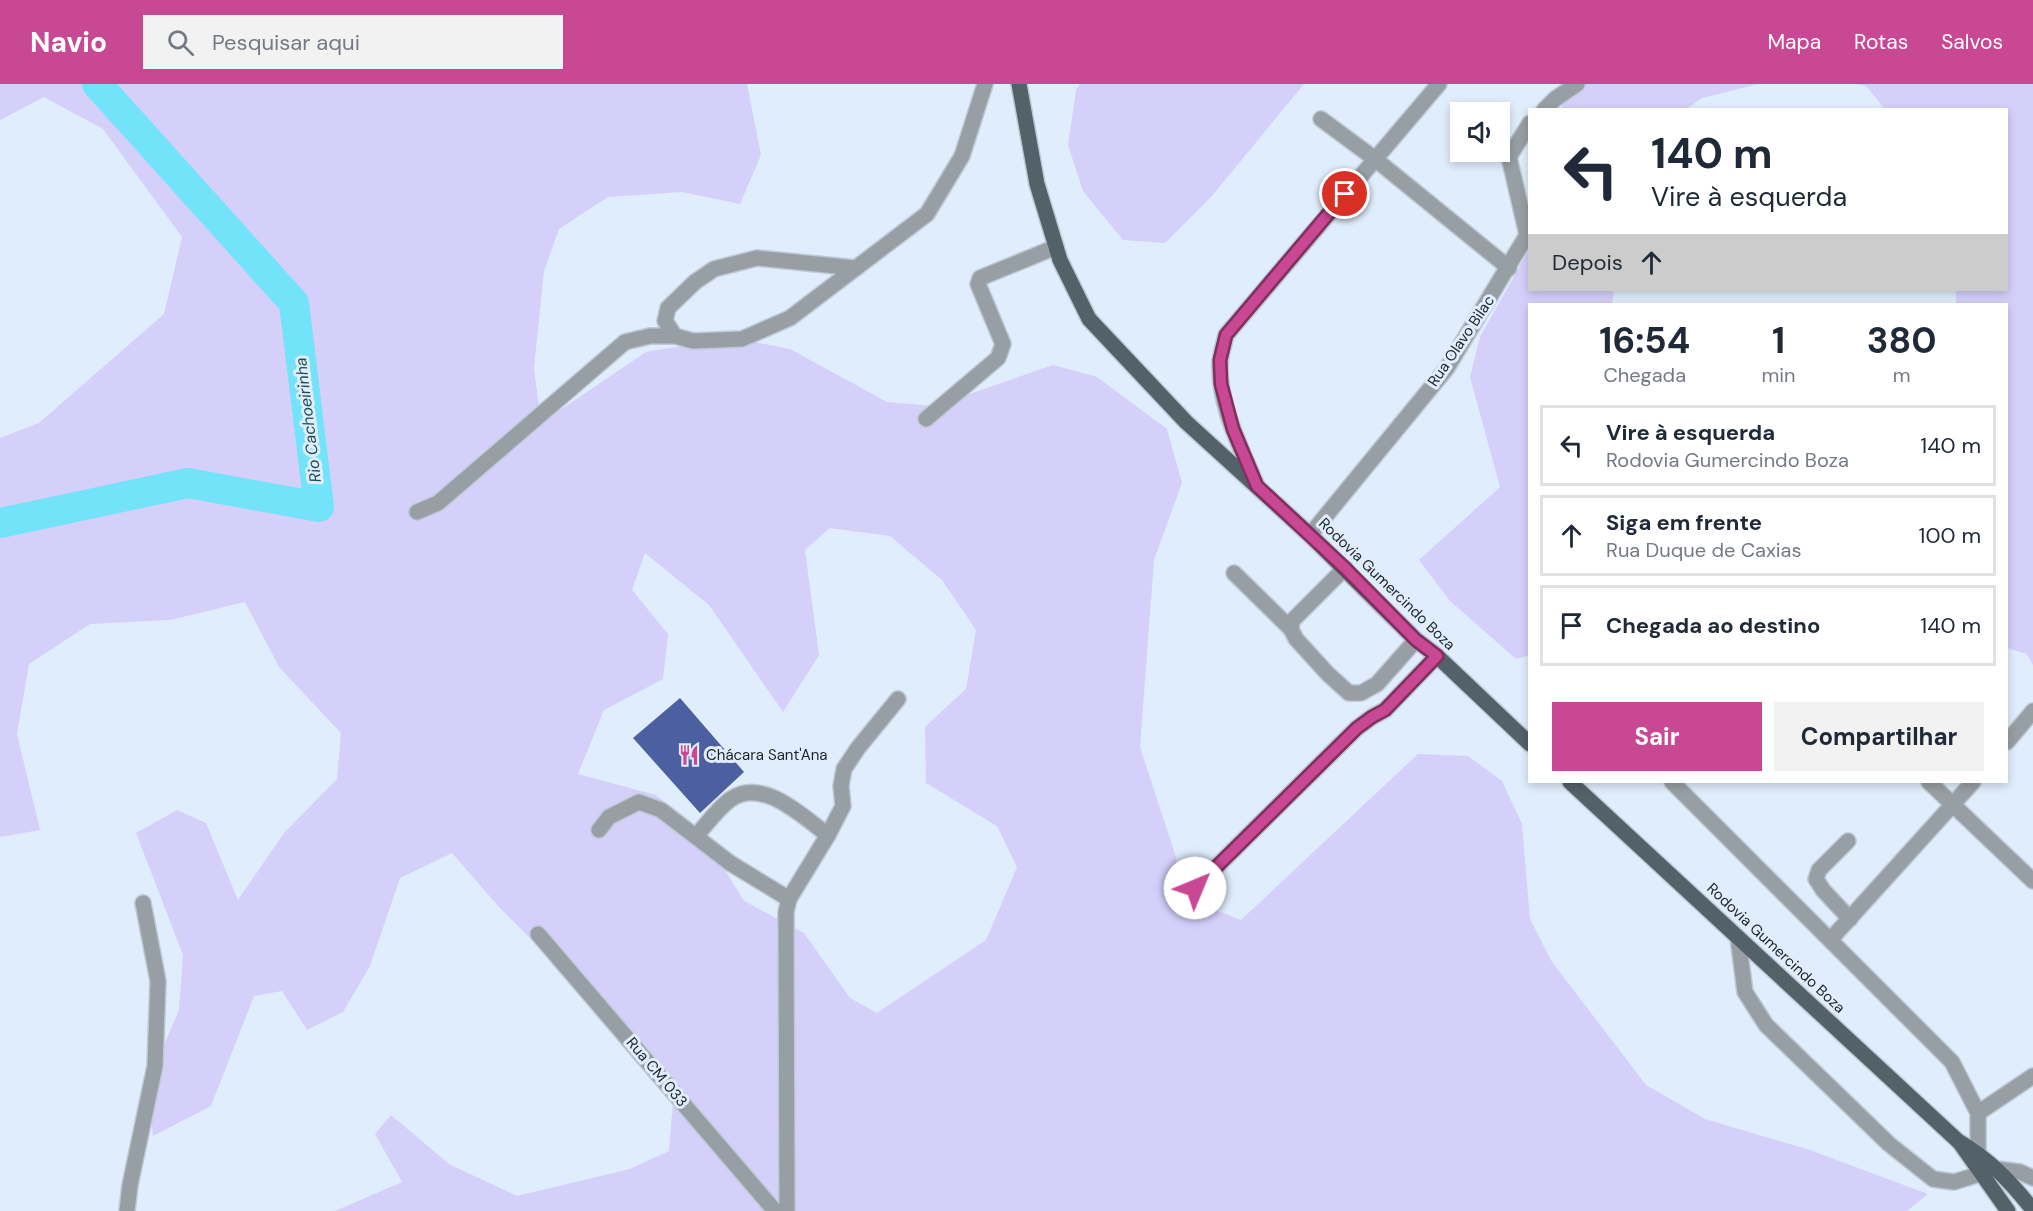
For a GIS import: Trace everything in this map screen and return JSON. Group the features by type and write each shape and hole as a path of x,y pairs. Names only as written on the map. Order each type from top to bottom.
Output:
{"main road":[{"name":"Rodovia Gumercindo Boza","path":"1019,84 1037,184 1060,260 1089,319 1186,422 1310,534 1416,640 1437,656 1528,742"},
{"name":"Rodovia Gumercindo Boza","path":"1571,783 1958,1141 2008,1211"},
{"name":"Rodovia Gumercindo Boza","path":"1958,1141 1978,1152 2009,1180 2033,1210"}],"street":[{"path":"417,512 438,503 625,342 650,336 675,336 693,341 742,339 790,318 927,214 962,156 985,84"},
{"path":"1257,486 1233,429 1221,384 1220,360 1226,335 1439,84"},
{"path":"1546,108 1577,84"},
{"path":"1321,119 1375,159 1509,268"},
{"name":"Rua Olavo Bilac","path":"1310,534 1447,368 1527,235 1509,157 1528,126"},
{"path":"926,418 998,358 1002,351 1003,344 978,284 980,278 1056,246"},
{"path":"675,336 665,321 668,308 695,282 714,269 757,258 856,268"},
{"path":"1291,629 1292,621 1345,568"},
{"path":"1234,573 1291,629 1296,639 1348,693 1361,693 1377,684 1416,640"},
{"path":"1195,888 1357,728 1385,710 1437,656"},
{"path":"787,1211 786,912 789,899 843,806 841,786 844,769 898,699"},
{"path":"2008,741 2033,711"},
{"path":"1672,783 1953,1062 1978,1113 1978,1152"},
{"path":"1930,783 2033,881"},
{"path":"1831,939 1972,783"},
{"path":"696,836 731,799 746,792 774,797 828,835"},
{"path":"599,830 609,817 639,802 662,810 730,863 789,899"},
{"path":"1848,841 1819,870 1816,879 1850,919"},
{"path":"127,1211 130,1185 154,1066 158,981 143,903"},
{"name":"Rua CM 033","path":"538,933 775,1211"},
{"path":"1738,938 1745,992 1766,1025 1889,1144 1933,1179 1954,1182 1980,1174"},
{"path":"1978,1113 2033,1076"},
{"path":"1997,1169 2020,1172 2033,1178"}],"shaded area":[{"path":"0,84 747,84 761,155 740,204 682,192 608,197 559,229 544,271 534,368 541,423 646,352 733,338 790,349 887,402 935,406 1053,365 1097,377 1167,429 1182,483 1154,560 1140,747 1190,900 1241,920 1418,754 1468,756 1502,781 1522,824 1530,919 1552,962 1646,1085 1705,1119 1810,1150 1928,1194 1907,1211 335,1211 402,1182 375,1134 391,1115 449,1164 517,1196 630,1169 669,1151 673,1102 566,974 499,907 452,853 400,878 370,966 343,1012 307,1030 282,991 254,996 211,1106 153,1136 147,1085 179,1010 183,955 136,833 177,810 206,823 238,900 284,833 337,779 341,733 279,667 245,602 170,620 90,624 29,664 17,734 40,830 0,837 0,438 39,423 164,314 182,237 103,129 44,97 0,120","holes":["830,528 890,536 942,580 976,630 966,689 925,727 926,783 997,826 1017,867 986,940 877,1013 850,998 804,933 744,901 701,831 656,795 578,774 604,710 663,679 668,634 632,590 645,553 709,605 783,712 819,655 805,550"]},
{"path":"1080,84 1304,84 1211,197 1165,243 1123,240 1083,191 1068,145 1076,90"},
{"path":"1585,84 1758,84 1702,98 1687,108 1561,108 1571,93"},
{"path":"1857,84 2033,84 2033,665 2027,654 2008,648 2008,303 1956,303 1956,291 2008,291 2008,108 1884,108 1866,86"},
{"path":"1528,252 1528,291 1614,291 1612,303 1528,303 1528,656 1516,659 1450,601 1419,560 1500,487 1470,377 1480,337"}],"building":[{"name":"Chácara Sant'Ana","path":"680,698 744,772 700,813 633,738"}],"waterway":[{"name":"Rio Cachoeirinha","path":"0,523 188,483 319,507 294,303 97,84"}],"place":[{"name":"Chácara Sant'Ana","path":"689,755"}],"route":[{"path":"1195,888 1357,728 1385,710 1437,656 1416,640 1310,534 1257,486 1233,429 1221,384 1220,360 1226,335 1345,194"}]}
